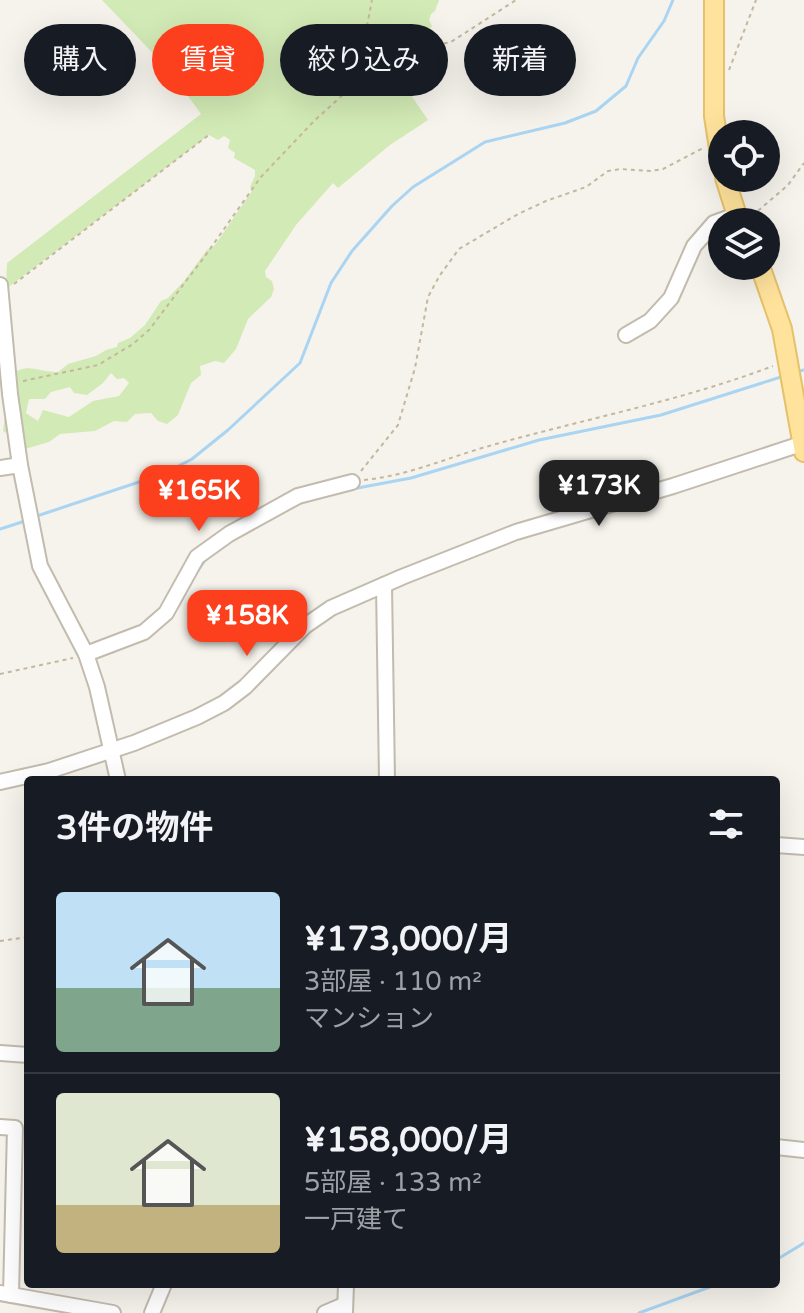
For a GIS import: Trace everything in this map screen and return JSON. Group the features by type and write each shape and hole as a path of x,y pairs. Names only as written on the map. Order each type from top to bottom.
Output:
{"main road":[{"path":"714,0 716,120"},
{"path":"765,280 789,360 804,446"}],"street":[{"path":"626,335 650,321 671,298 694,246 708,230"},
{"path":"0,285 20,465 40,566 86,654 97,687 117,776"},
{"path":"28,776 112,750 185,722 224,703 245,687 305,626 331,608 384,585 516,532 804,446"},
{"path":"0,468 20,465"},
{"path":"86,654 144,632 166,613 197,557 229,534 298,496 352,482"},
{"path":"384,585 387,776"},
{"path":"0,782 24,777"},
{"path":"780,845 804,847"},
{"path":"0,1053 24,1055"},
{"path":"0,1127 15,1128 6,1294 113,1313"},
{"path":"780,1147 804,1150"},
{"path":"152,1313 162,1288"},
{"path":"325,1313 344,1309 346,1288"}],"path":[{"path":"367,24 372,0"},
{"path":"448,43 516,0"},
{"path":"714,82 725,77 730,69 756,0"},
{"path":"9,384 98,365 133,344 165,310 260,178 342,96"},
{"path":"1,294 210,134"},
{"path":"352,482 398,425 415,368 428,297 459,249 518,214 586,187 608,171 663,169 708,146"},
{"path":"756,208 788,185 804,163"},
{"path":"352,482 391,478 482,448 636,409 789,360"},
{"path":"0,674 86,654"},
{"path":"0,941 24,938"}],"green space":[{"path":"102,0 439,0 429,20 431,24 280,24 280,96 413,96 428,120 390,145 338,188 333,183 296,225 265,271 274,289 271,297 248,319 236,349 224,363 215,361 200,366 201,375 191,383 178,415 167,424 158,421 151,413 135,414 127,422 114,421 95,431 60,434 49,442 25,449 19,446 11,428 5,433 3,431 5,416 10,414 3,407 0,374 5,376 27,368 58,372 68,364 96,356 130,338 145,325 161,301 184,281 207,250 215,245 252,191 250,187 255,170 234,158 235,153 228,148 230,140 224,136 218,140 209,135 6,289 7,263 201,114 188,96 264,96 264,24 152,24 152,52 136,36 136,24 125,24","holes":["111,373 117,379 124,378 129,383 119,396 93,401 69,417 43,410 38,421 26,413 29,399 45,399 51,392 70,387 74,393 87,395"]}],"waterway":[{"path":"37,516 163,474 192,459 228,430 300,363 331,283 352,251 392,206 413,187 485,142 565,123 596,111 626,86 638,58 664,21 673,0"},
{"path":"800,371 804,370"},
{"path":"347,490 411,478 539,440 661,415 784,376"},
{"path":"297,504 324,496"},
{"path":"0,529 22,522"},
{"path":"192,579 208,556"},
{"path":"113,652 123,647"},
{"path":"780,1258 804,1243"},
{"path":"639,1313 707,1288"}]}
